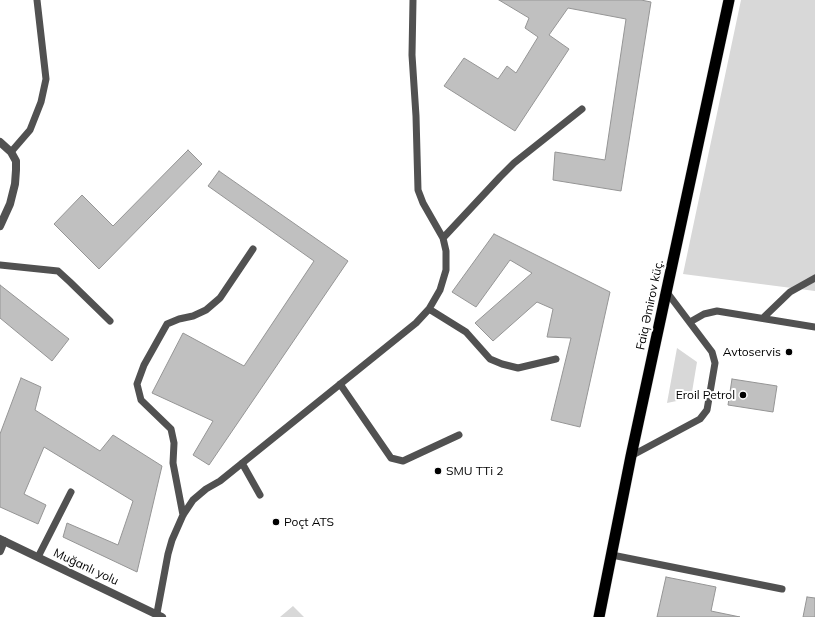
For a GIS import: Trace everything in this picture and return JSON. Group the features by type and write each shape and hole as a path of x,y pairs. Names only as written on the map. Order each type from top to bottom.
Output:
{"highway":[{"name":"Faiq Əmirov küç.","path":"599,617 631,456 729,0"}],"street":[{"path":"0,142 11,152 16,161 16,184 10,204 0,226"},
{"path":"0,551 2,540"},
{"name":"Muğanlı yolu","path":"2,540 159,615"}],"lane":[{"path":"11,152 30,130 42,102 46,79 37,0"},
{"path":"159,615 168,554 172,540 183,514 193,500 206,489 220,481 416,322 429,309 440,290 446,270 446,251 442,238 423,203 418,190 416,116 412,55 413,0"},
{"path":"442,238 514,163 582,109"},
{"path":"183,514 174,470 174,443 171,429 141,400 137,384 144,365 167,324 179,319 193,316 206,310 220,298 253,249"},
{"path":"0,264 58,271 110,321"},
{"path":"763,318 790,292 815,278"},
{"path":"631,456 700,419 707,410 715,363 712,352 666,291"},
{"path":"429,309 466,332 490,359 502,364 518,368 556,359"},
{"path":"690,322 704,314 717,311 815,327"},
{"path":"340,384 391,458 403,461 459,435"},
{"path":"242,463 260,495"},
{"path":"38,557 70,492"},
{"path":"612,555 782,589"}],"shaded area":[{"path":"741,0 815,0 815,291 683,274"},
{"path":"677,348 697,362 691,398 667,403"},
{"path":"293,606 304,617 280,617"}],"building":[{"path":"499,0 641,0 651,2 621,191 553,180 555,152 605,160 626,19 568,8 549,35 569,49 515,131 444,86 464,58 498,79 507,66 516,73 538,37 525,28 529,18"},
{"path":"188,150 202,164 99,269 54,224 82,195 113,226"},
{"path":"219,171 348,261 209,465 193,455 213,421 152,393 183,333 244,366 314,261 208,186"},
{"path":"494,234 610,292 580,427 551,420 571,338 547,337 553,309 537,302 493,341 475,323 532,273 510,260 476,307 452,292"},
{"path":"0,285 69,339 52,361 0,318"},
{"path":"21,378 41,387 35,410 100,451 113,435 162,466 137,572 63,537 67,523 118,545 133,501 44,447 24,494 46,505 38,524 0,507 0,434"},
{"path":"732,379 777,386 773,412 728,405"},
{"path":"666,577 716,587 711,611 740,617 657,617"},
{"path":"807,597 815,598 815,617 803,617"}],"place":[{"name":"Avtoservis","path":"789,352"},
{"name":"Eroil Petrol","path":"743,395"},
{"name":"SMU TTi 2","path":"438,471"},
{"name":"Poçt ATS","path":"276,522"}]}
